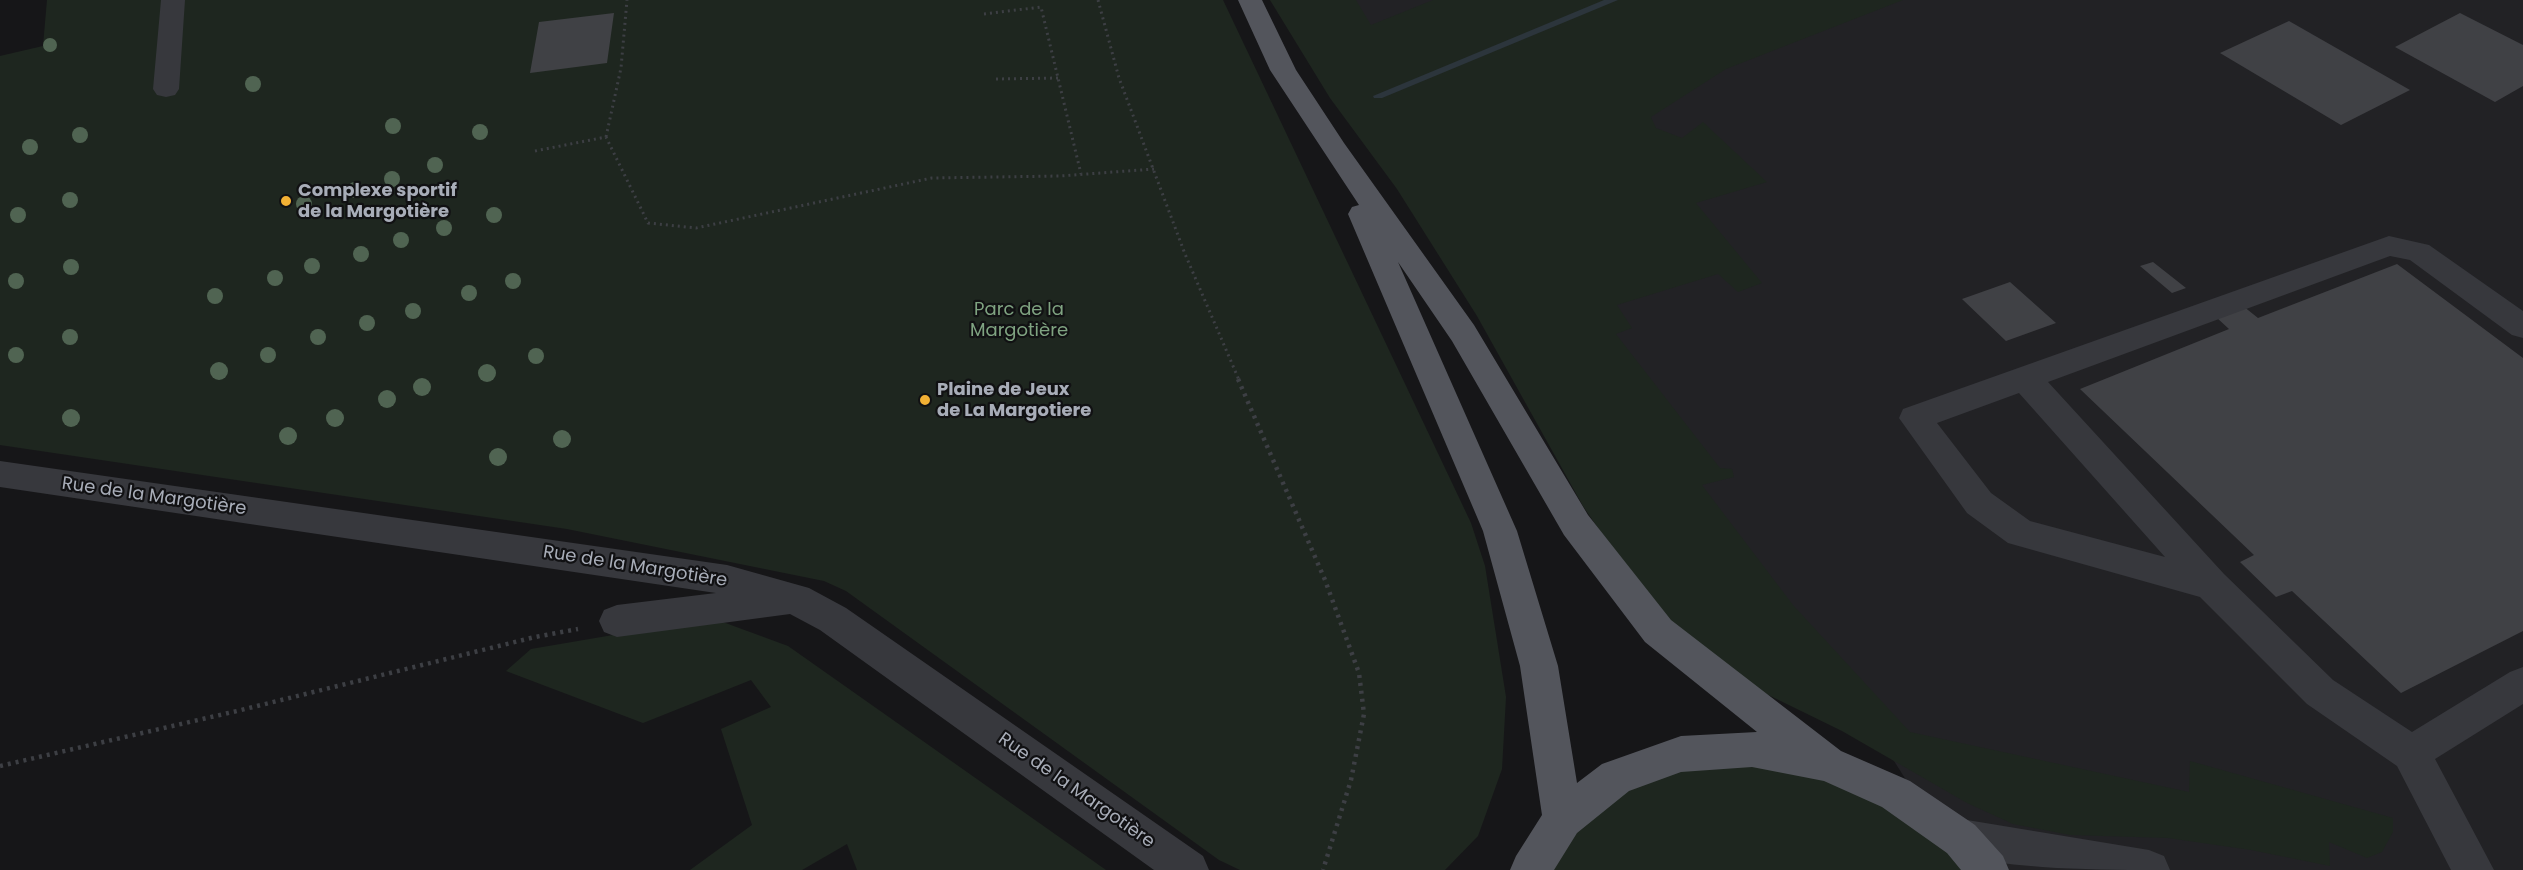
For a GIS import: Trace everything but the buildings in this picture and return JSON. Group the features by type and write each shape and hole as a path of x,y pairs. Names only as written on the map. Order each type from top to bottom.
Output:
{"main road":[{"path":"1250,0 1283,70 1334,149 1463,333 1576,525 1658,631 1827,764"},
{"path":"1334,149 1500,531 1539,666 1563,819"},
{"path":"1531,870 1563,819 1616,777 1680,754 1752,749 1827,764 1896,794 1961,839 1989,870"}],"street":[{"path":"166,88 173,0"},
{"path":"2211,585 2020,533 1979,503 1915,418 2389,246 2419,252 2523,327"},
{"path":"2025,378 2211,585 2320,692 2411,753 2473,870"},
{"name":"Rue de la Margotière","path":"0,474 727,580 796,600 833,619 1188,870"},
{"path":"617,621 796,600"},
{"path":"2411,753 2523,684"},
{"path":"1961,839 2149,870"}],"path":[{"path":"627,0 621,68 606,137 648,223 696,228 932,178 1081,174 1154,169"},
{"path":"1098,0 1119,78 1185,254 1325,580 1359,673 1364,714 1351,780 1323,870"},
{"path":"984,14 1041,7 1081,174"},
{"path":"996,79 1058,78"},
{"path":"535,150 606,137"},
{"path":"0,766 237,711 535,637 617,621"}],"shaded area":[{"path":"1328,0 2523,0 2523,870 1963,870 1870,723"}],"green space":[{"name":"Parc de la Margotière","path":"47,0 1223,0 1471,523 1485,566 1506,697 1502,769 1478,836 1445,870 1240,870 1219,860 846,591 824,581 567,529 0,445 0,56 43,46"},
{"path":"1270,0 1356,0 1371,25 1433,0 1903,0 1726,69 1651,117 1656,128 1682,138 1703,122 1767,182 1696,203 1762,283 1738,292 1718,274 1617,305 1632,328 1616,334 1720,468 1732,469 1734,477 1702,485 1793,605 1910,732 2189,792 2190,761 2393,818 2393,832 2382,852 2367,858 2329,842 2330,866 2251,850 2168,838 2070,835 2013,824 1967,803 1842,731 1748,685 1686,638 1643,594 1583,506 1477,316 1397,189 1330,98"},
{"path":"720,621 788,646 1106,870 857,870 847,844 802,870 690,870 752,825 721,729 771,707 751,680 643,723 506,671 531,649 619,634"},
{"path":"1681,754 1827,764 1988,870 1531,870 1563,819"}],"waterway":[{"path":"1378,96 1613,0"}],"place":[{"name":"Complexe sportif de la Margotière","path":"286,201"},
{"name":"Plaine de Jeux de La Margotiere","path":"925,400"}]}
